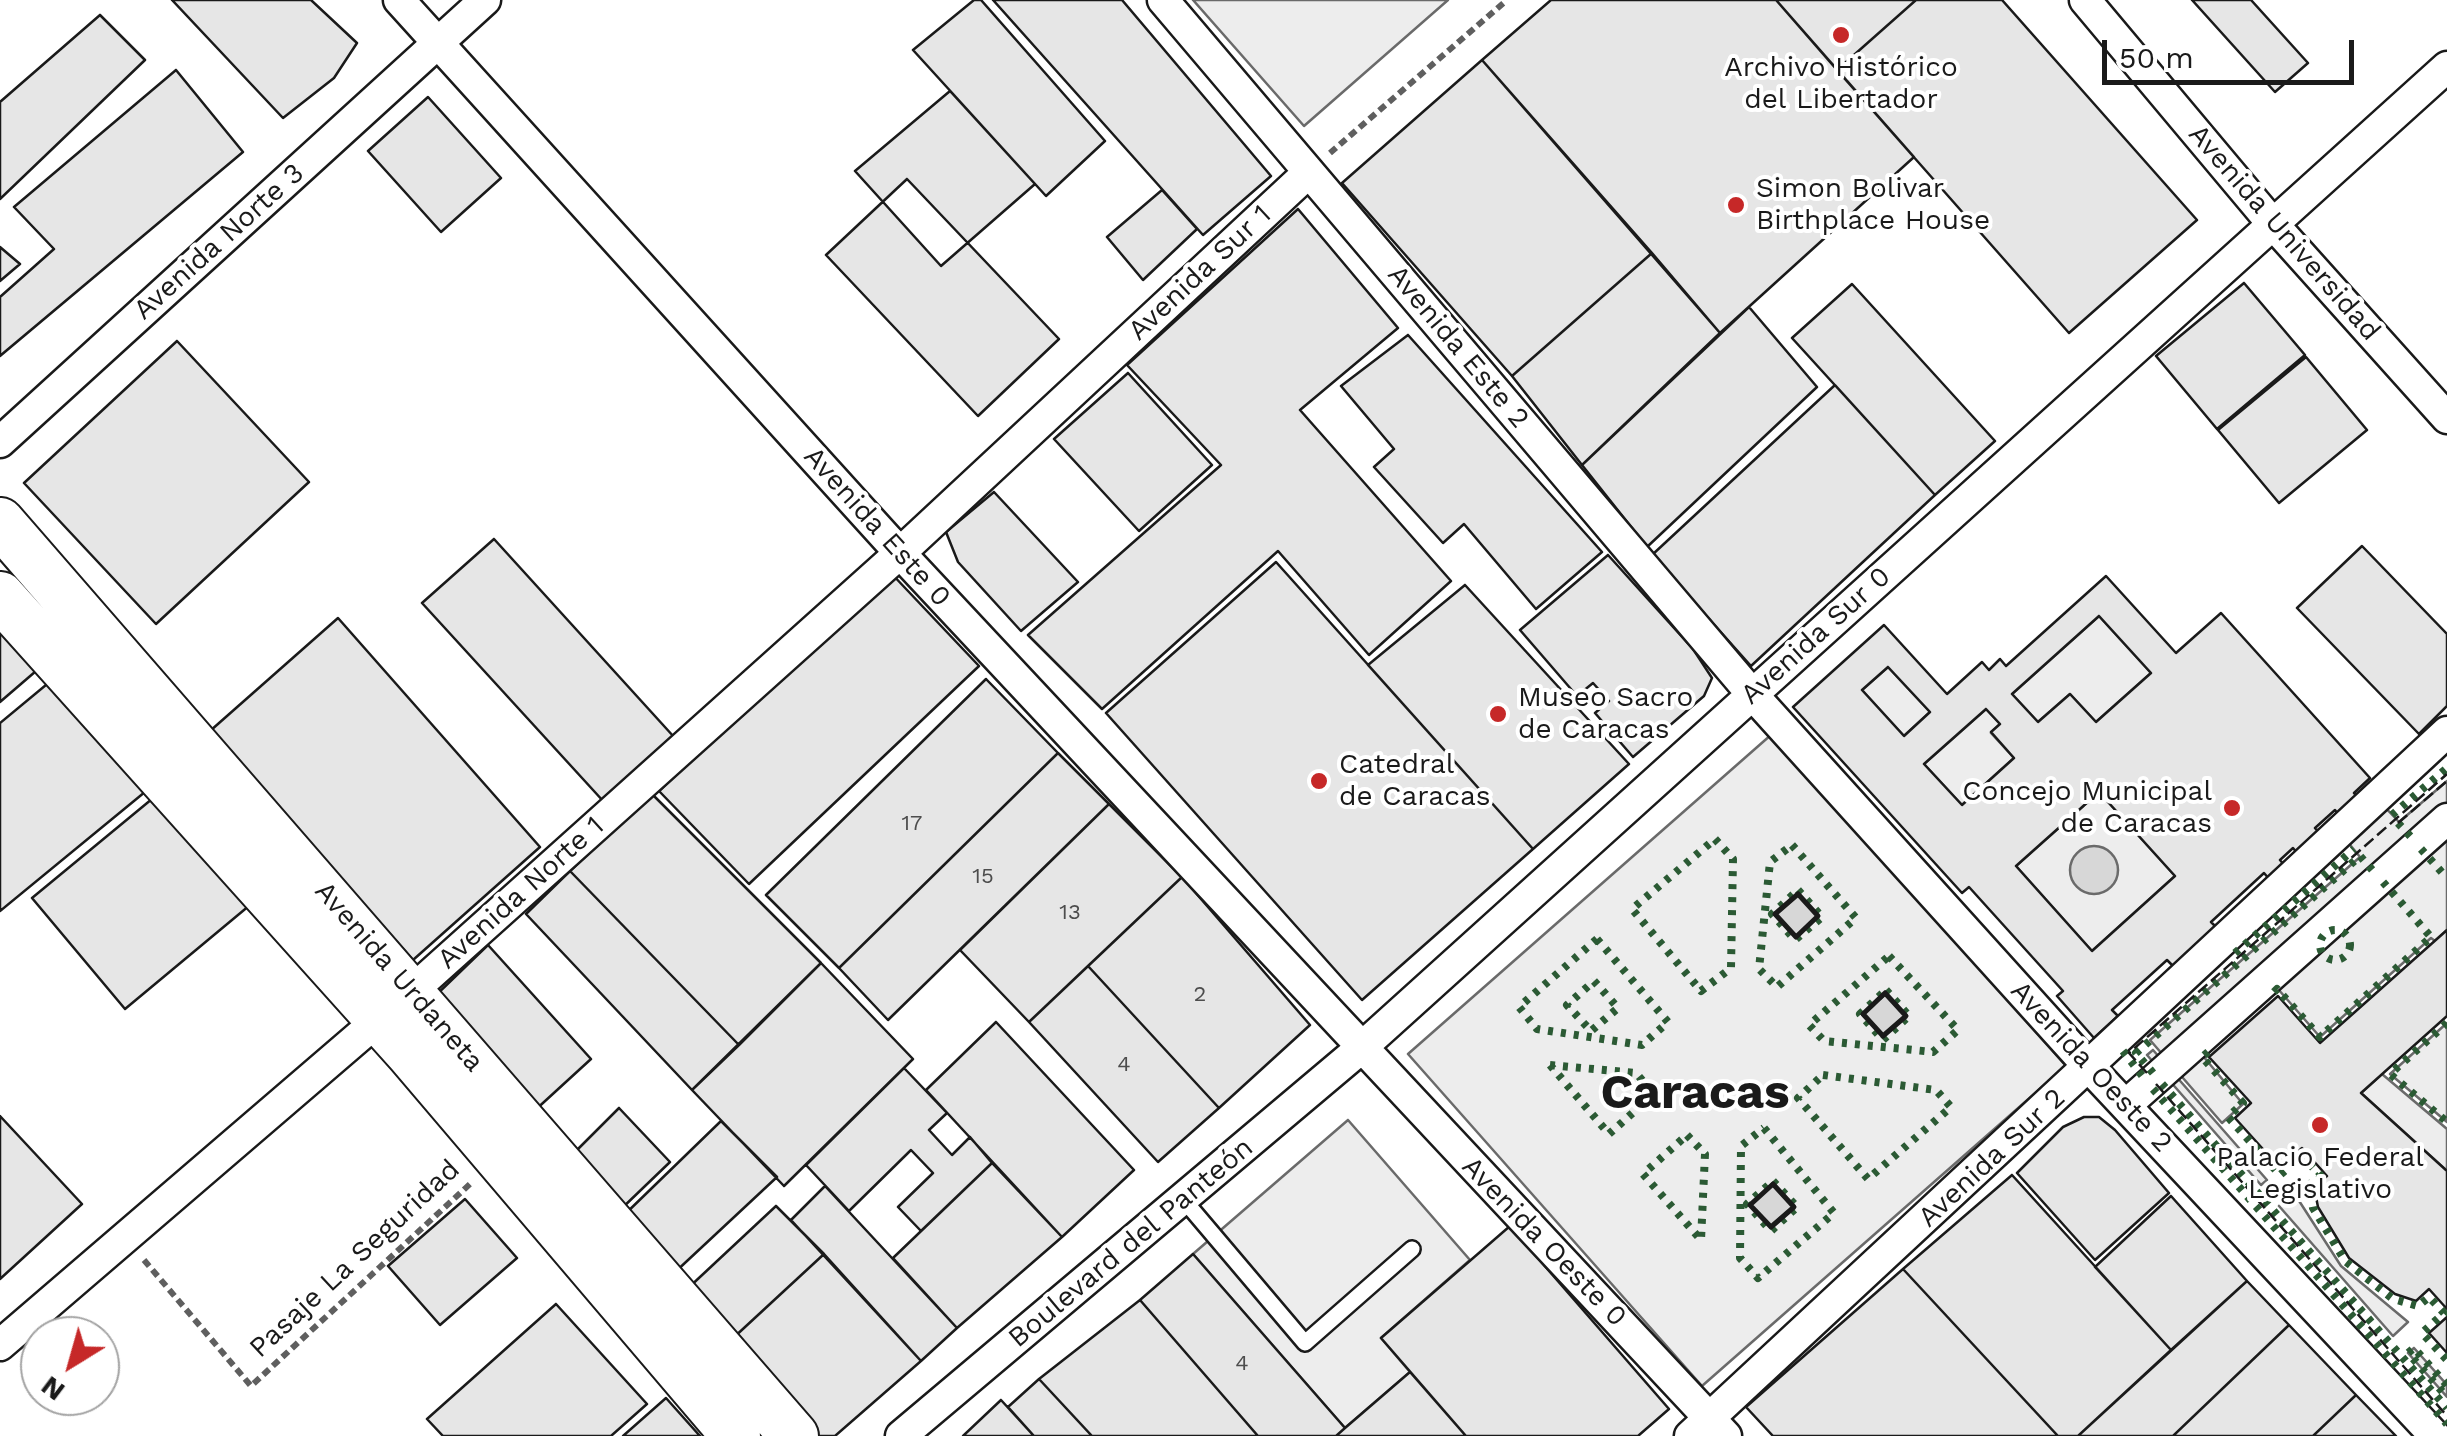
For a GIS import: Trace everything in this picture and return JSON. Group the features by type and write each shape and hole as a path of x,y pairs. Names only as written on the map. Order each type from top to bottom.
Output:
{"main road":[{"name":"Avenida Urdaneta","path":"0,522 396,1006 500,1156 736,1436"},
{"name":"Avenida Urdaneta","path":"0,596 396,1006 794,1436"}],"street":[{"name":"Avenida Este 0","path":"399,0 900,553 1360,1049"},
{"name":"Avenida Norte 3","path":"0,442 486,0"},
{"name":"Avenida Este 2","path":"1163,0 1752,694"},
{"name":"Avenida Universidad","path":"2085,0 2272,223 2447,418"},
{"name":"Avenida Sur 0","path":"1360,1049 2447,67"},
{"name":"Avenida Sur 1","path":"900,553 1309,172"},
{"name":"Avenida Norte 1","path":"0,1345 396,1006 900,553"},
{"name":"Avenida Oeste 2","path":"1752,694 2090,1068 2435,1436"},
{"name":"Avenida Sur 2","path":"1709,1430 2447,732"},
{"path":"2126,1105 2447,819"},
{"name":"Boulevard del Panteón","path":"901,1436 1360,1049"},
{"name":"Avenida Oeste 0","path":"1360,1049 1709,1430"},
{"path":"1702,1383 1709,1430"}],"lane":[{"path":"1183,1199 1305,1343 1412,1249"}],"path":[{"path":"1309,172 1507,0"},
{"name":"Pasaje La Seguridad","path":"125,1238 251,1386 500,1156"}],"shaded area":[{"path":"1193,0 1448,0 1304,126"},
{"path":"2099,616 2151,673 2096,722 2070,694 2038,722 2012,694"},
{"path":"1888,667 1930,712 1904,736 1862,690"},
{"path":"1986,709 2000,724 1991,733 2014,758 1962,805 1924,764"},
{"path":"1772,734 2066,1066 1702,1386 1408,1054"},
{"path":"2447,781 2447,930 2435,941 2431,938 2320,1037 2278,989 2203,1056 2243,1104 2222,1123 2150,1040 2360,857 2342,835 2380,802 2399,822"},
{"path":"2099,792 2175,876 2092,951 2016,866"},
{"path":"2094,846 2111,853 2118,870 2111,887 2094,894 2077,887 2070,870 2077,853"},
{"path":"1798,894 1818,916 1796,937 1775,914"},
{"path":"1885,993 1906,1016 1883,1036 1863,1014"},
{"path":"2447,1023 2447,1122 2390,1074"},
{"path":"2153,1050 2267,1180 2261,1185 2147,1055"},
{"path":"2382,1074 2447,1129 2447,1171 2361,1093"},
{"path":"1348,1120 1470,1260 1381,1338 1410,1372 1345,1428 1193,1254"},
{"path":"1773,1184 1794,1207 1771,1227 1750,1205"},
{"path":"2294,1193 2341,1266 2408,1322 2393,1336 2279,1206"},
{"path":"2414,1348 2447,1385 2447,1397 2408,1353"}],"building":[{"path":"172,0 311,0 357,43 334,78 283,118"},
{"path":"974,0 981,0 1105,141 1046,196 913,50"},
{"path":"993,0 1122,0 1271,176 1203,235"},
{"name":"Simon Bolivar Birthplace House","path":"1551,0 1776,0 1914,157 1720,333 1482,60"},
{"name":"Archivo Histórico del Libertador","path":"1776,0 1916,0 1837,70"},
{"path":"1916,0 2002,0 2197,220 2069,333 1837,70"},
{"path":"2192,0 2251,0 2308,63 2275,92"},
{"path":"100,15 145,60 0,199 0,102"},
{"path":"1482,60 1652,253 1512,376 1342,183"},
{"path":"176,70 243,152 0,356 0,297 54,249 14,207"},
{"path":"950,91 1035,184 941,266 855,171"},
{"path":"428,97 501,178 441,232 368,151"},
{"path":"907,179 1059,339 978,416 826,255"},
{"path":"1162,190 1197,229 1143,280 1107,237"},
{"path":"1298,209 1398,328 1300,410 1451,581 1369,655 1278,551 1102,709 1028,635 1221,465 1127,365"},
{"path":"0,247 20,264 0,281"},
{"path":"1652,253 1720,333 1582,465 1512,376"},
{"path":"2244,283 2305,355 2217,429 2156,356"},
{"path":"1852,284 1995,441 1935,495 1792,338"},
{"path":"1749,307 1817,387 1647,547 1582,465"},
{"path":"1408,335 1602,552 1536,609 1464,524 1443,543 1374,467 1394,449 1341,386"},
{"path":"177,341 309,482 156,624 24,483"},
{"path":"2306,357 2367,430 2279,503 2218,430"},
{"path":"1128,373 1212,465 1139,531 1054,439"},
{"path":"1835,385 1935,495 1751,666 1652,555"},
{"path":"994,492 1078,582 1021,631 958,562 946,532"},
{"path":"494,539 674,737 604,802 422,603"},
{"path":"2362,546 2447,634 2447,706 2419,734 2297,608"},
{"path":"1608,555 1693,649 1712,678 1704,696 1633,757 1595,713 1609,701 1593,683 1577,696 1520,630"},
{"name":"Catedral de Caracas","path":"1276,562 1533,849 1362,1000 1106,713"},
{"path":"890,572 979,666 749,884 659,791"},
{"name":"Concejo Municipal de Caracas","path":"2106,576 2176,653 2221,613 2370,778 2354,793 2360,799 2340,817 2335,810 2315,828 2321,834 2298,854 2293,848 2280,860 2285,866 2270,880 2264,873 2211,922 2216,927 2173,966 2167,960 2112,1010 2118,1016 2094,1038 2057,996 2063,991 1969,887 1962,893 1793,707 1884,625 1947,694 1982,662 1989,670 2000,659 2006,666","holes":["2099,616 2151,673 2096,722 2070,694 2038,722 2012,694","1888,667 1930,712 1904,736 1862,690","1986,709 2000,724 1991,732 2014,758 1962,805 1924,764","2099,792 2175,876 2092,951 2016,866"]},
{"name":"Museo Sacro de Caracas","path":"1465,585 1629,764 1533,849 1368,665"},
{"path":"0,615 43,665 0,702"},
{"path":"338,618 540,847 413,960 210,731"},
{"path":"58,675 151,787 0,911 0,723"},
{"path":"986,679 1058,753 839,968 766,895"},
{"path":"1058,753 1109,804 888,1020 839,968"},
{"path":"158,794 250,905 125,1009 32,898"},
{"path":"652,794 821,963 739,1045 570,871"},
{"path":"1109,804 1182,877 1029,1022 960,950"},
{"path":"570,871 739,1045 692,1090 526,914"},
{"path":"1182,877 1310,1025 1219,1108 1088,966"},
{"name":"Palacio Federal Legislativo","path":"2447,930 2447,1016 2361,1093 2447,1171 2447,1309 2429,1289 2416,1301 2395,1294 2349,1258 2318,1207 2314,1187 2327,1176 2302,1148 2280,1168 2235,1118 2251,1103 2209,1057 2278,996 2320,1043"},
{"path":"488,945 591,1059 532,1113 433,998"},
{"path":"821,963 913,1059 784,1186 692,1090"},
{"path":"1088,966 1219,1108 1158,1162 1029,1022"},
{"path":"996,1022 1134,1170 1062,1237 926,1090"},
{"path":"904,1068 947,1113 929,1130 952,1155 970,1137 992,1163 921,1231 898,1207 933,1173 911,1150 849,1211 806,1165"},
{"path":"619,1108 670,1162 618,1212 569,1158"},
{"path":"0,1116 82,1204 0,1279"},
{"path":"2084,1117 2099,1117 2115,1130 2169,1193 2095,1260 2017,1173 2063,1127"},
{"path":"721,1121 777,1177 672,1275 620,1219"},
{"path":"992,1163 1062,1237 957,1328 893,1258"},
{"path":"2012,1175 2171,1350 2078,1436 2058,1436 1903,1269"},
{"path":"825,1186 957,1328 921,1361 791,1220"},
{"path":"2171,1196 2247,1281 2171,1350 2095,1267"},
{"path":"465,1199 517,1258 440,1325 388,1266"},
{"path":"776,1206 824,1254 731,1340 685,1291"},
{"path":"1510,1226 1669,1409 1638,1436 1466,1436 1381,1338"},
{"path":"824,1254 921,1361 835,1436 818,1436 731,1340"},
{"path":"1193,1254 1345,1428 1336,1436 1258,1436 1140,1300"},
{"path":"1903,1269 2058,1436 1773,1436 1746,1407"},
{"path":"2247,1281 2289,1325 2173,1436 2078,1436"},
{"path":"1140,1300 1258,1436 1092,1436 1039,1379"},
{"path":"556,1304 647,1404 611,1436 443,1436 427,1419"},
{"path":"2447,1317 2447,1353 2429,1333"},
{"path":"2289,1325 2356,1395 2313,1436 2173,1436"},
{"path":"1410,1372 1466,1436 1336,1436 1345,1428"},
{"path":"1039,1379 1092,1436 1034,1436 1008,1407"},
{"path":"2356,1395 2396,1436 2313,1436"},
{"path":"666,1398 700,1436 623,1436"},
{"path":"1001,1400 1034,1436 963,1436"}],"hedge":[{"path":"2392,815 2447,768"},
{"path":"2398,823 2412,838"},
{"path":"1715,839 1733,859 1731,968 1701,991 1632,909 1715,839"},
{"path":"1792,845 1856,918 1777,987 1759,969 1770,862 1792,845"},
{"path":"2235,953 2354,849"},
{"path":"2421,849 2447,878"},
{"path":"2153,1073 2136,1053 2360,856 2374,872"},
{"path":"2274,992 2277,989 2320,1037 2431,937 2383,882"},
{"path":"1798,890 1822,917 1795,940 1772,914 1798,890"},
{"path":"2335,930 2346,934 2350,945 2346,956 2335,960 2324,956 2320,945 2324,934 2335,930"},
{"path":"1597,939 1668,1022 1642,1045 1537,1029 1519,1007 1597,939"},
{"path":"1889,956 1958,1030 1933,1052 1824,1041 1809,1025 1889,956"},
{"path":"1594,981 1618,1008 1591,1031 1567,1005 1594,981"},
{"path":"1886,990 1909,1016 1883,1040 1860,1014 1886,990"},
{"path":"2447,1023 2390,1074 2447,1122"},
{"path":"2123,1051 2144,1078"},
{"path":"2208,1052 2202,1057 2243,1103 2228,1117 2280,1175 2302,1156 2320,1175 2309,1185 2313,1208 2345,1261 2393,1299 2418,1306 2429,1297 2444,1313 2422,1333 2447,1360"},
{"path":"1550,1065 1636,1073 1654,1094 1609,1134 1550,1065"},
{"path":"1823,1075 1936,1090 1951,1107 1868,1179 1798,1098 1823,1075"},
{"path":"2162,1084 2447,1408"},
{"path":"2153,1089 2447,1424"},
{"path":"1764,1128 1834,1213 1758,1278 1740,1258 1741,1146 1764,1128"},
{"path":"1687,1135 1705,1154 1701,1240 1643,1174 1687,1135"},
{"path":"1773,1181 1797,1207 1771,1231 1747,1204 1773,1181"},
{"path":"2447,1385 2414,1348 2408,1353 2447,1397"}],"fence":[{"path":"2147,1073 2129,1053 2447,774"},
{"path":"2398,823 2447,781"},
{"path":"2156,1084 2447,1416"}],"wall":[{"path":"1798,894 1818,916 1796,937 1775,914 1798,894"},
{"path":"1885,993 1906,1016 1883,1036 1863,1014 1885,993"},
{"path":"1773,1184 1794,1207 1771,1227 1750,1205 1773,1184"}],"place":[{"name":"Archivo Histórico del Libertador","path":"1841,35"},
{"name":"Simon Bolivar Birthplace House","path":"1736,205"},
{"name":"Museo Sacro de Caracas","path":"1498,714"},
{"name":"Catedral de Caracas","path":"1319,781"},
{"name":"Concejo Municipal de Caracas","path":"2232,808"},
{"name":"Palacio Federal Legislativo","path":"2320,1125"}],"district":[{"name":"Caracas","path":"1695,1094"}]}
